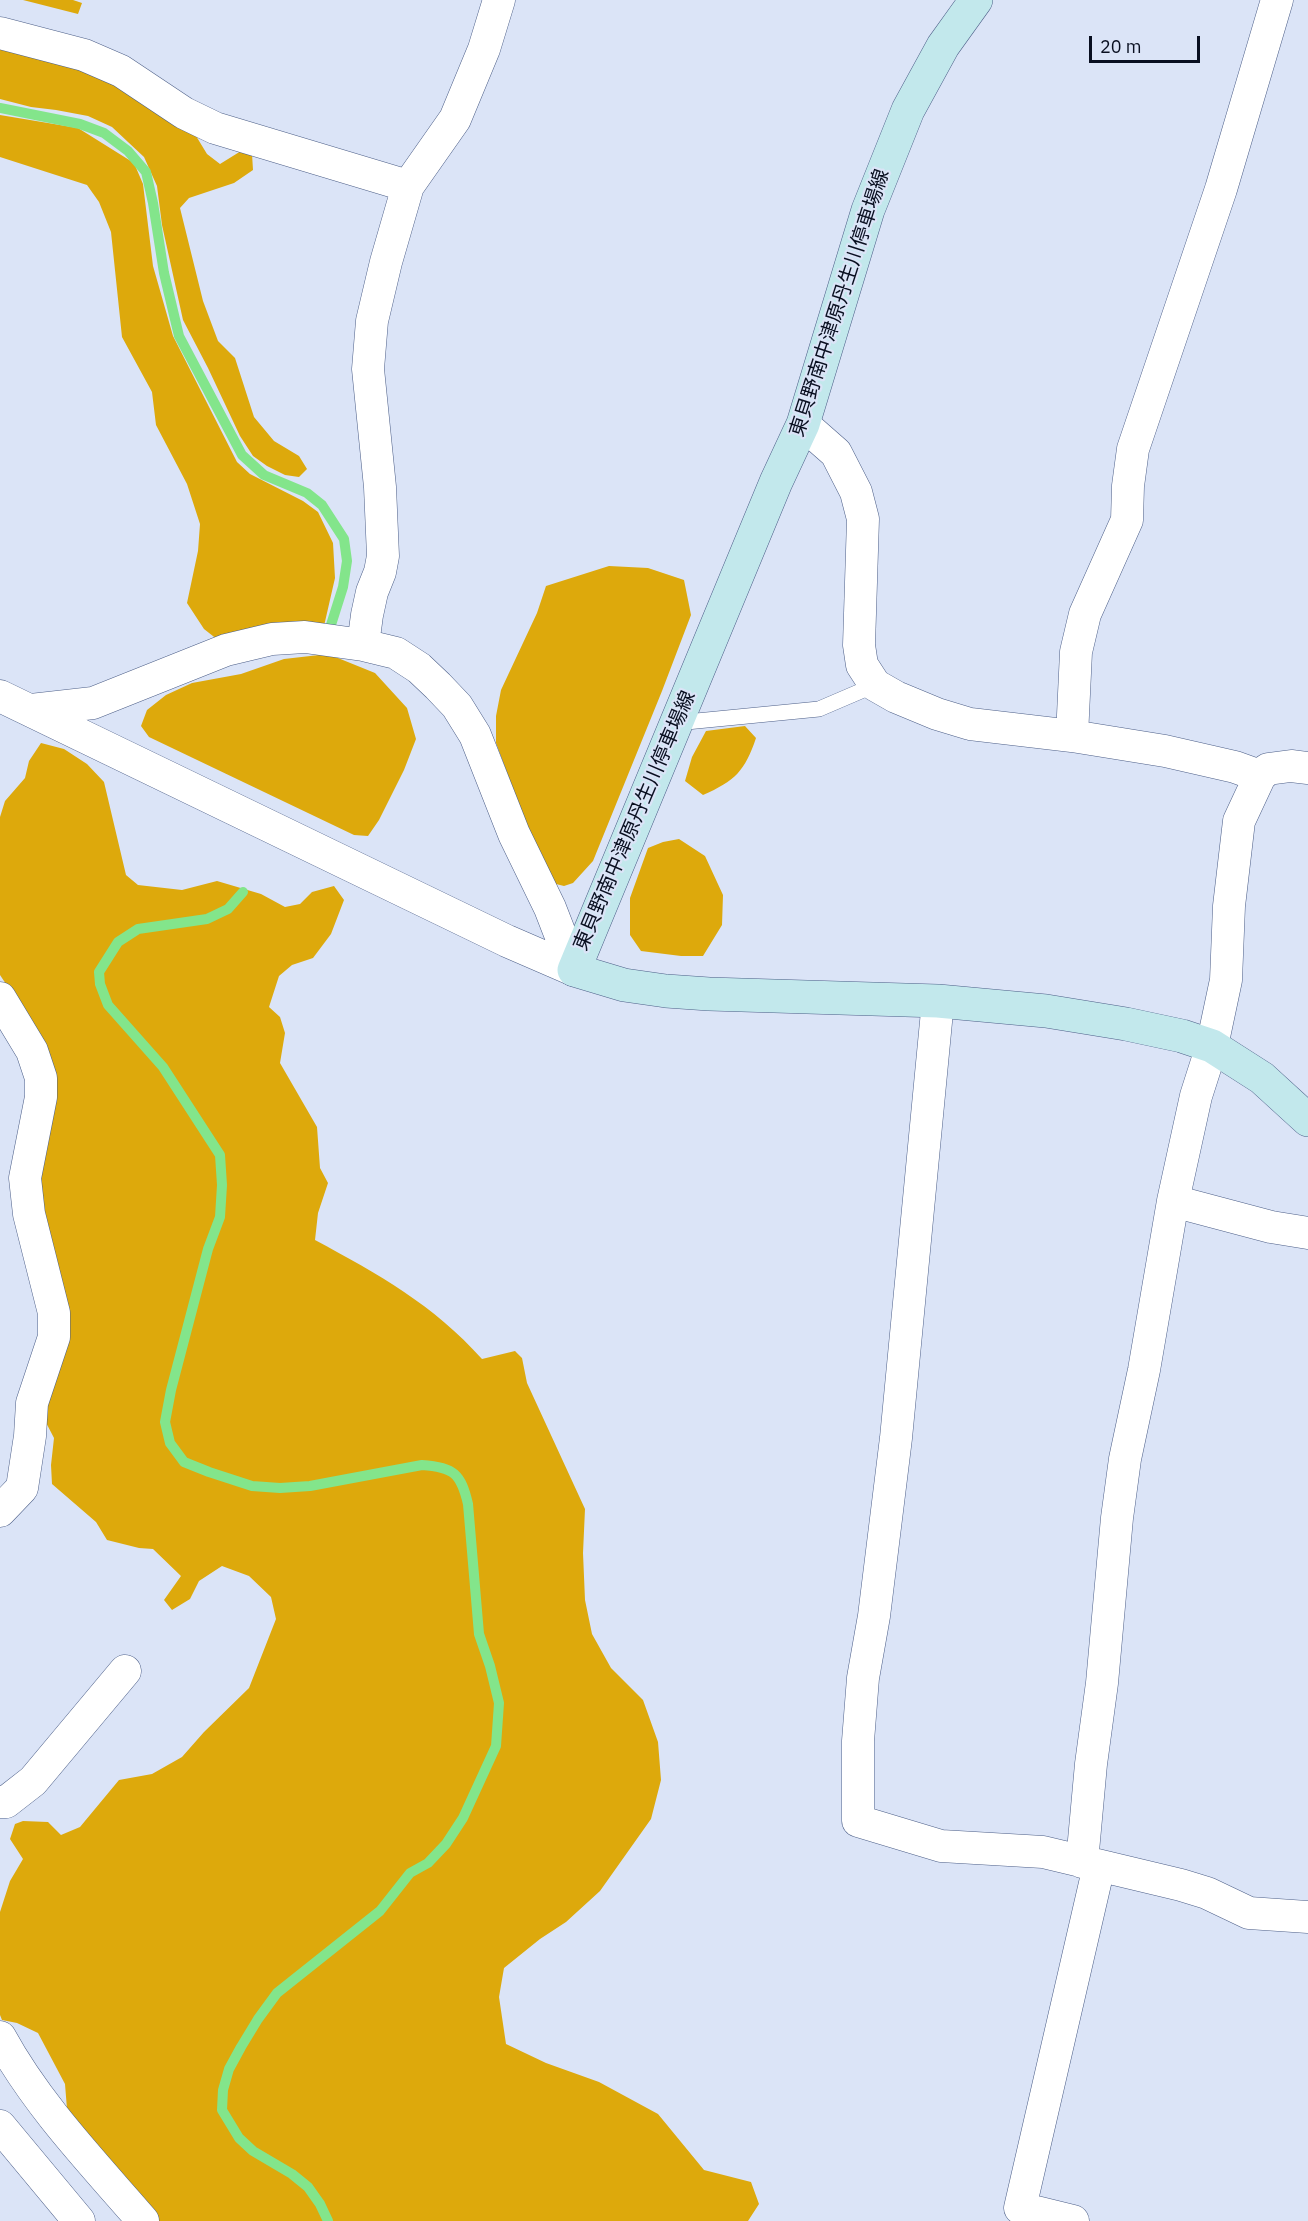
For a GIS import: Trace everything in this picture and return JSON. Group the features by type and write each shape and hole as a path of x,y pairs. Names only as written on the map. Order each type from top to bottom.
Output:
{"main road":[{"name":"東貝野南中津原丹生川停車場線","path":"976,0 943,46 908,110 868,210 803,424 776,482 574,970 624,985 666,991 721,995 938,1001 1046,1011 1171,1034 1212,1046 1262,1078 1308,1120"}],"street":[{"path":"363,645 367,615 372,592 380,572 382,556 380,487 368,369 372,321 408,186 455,119 484,49 499,0"},
{"path":"1071,736 1077,652 1085,614 1127,520 1128,486 1134,449 1221,189 1277,0"},
{"path":"0,33 84,55 121,71 184,113 215,128 408,186"},
{"path":"803,424 836,453 856,492 863,519 859,645 862,665 875,685 896,697 970,724 1071,736 1165,751 1235,767 1260,776"},
{"path":"31,710 93,703 226,650 249,644 305,637 363,645 396,653 419,668 457,706 475,735 514,834 550,908 574,970"},
{"path":"0,696 507,941 574,970"},
{"path":"1073,2221 1020,2208 1090,1864 1091,1764 1102,1683 1117,1518 1125,1459 1144,1370 1154,1300 1173,1201 1196,1096 1212,1046 1226,980 1229,906 1239,821 1260,776 1268,769 1291,766 1308,768"},
{"path":"0,998 32,1051 41,1078 41,1097 25,1178 29,1214 54,1313 54,1337 32,1403 30,1436 22,1488 0,1511"},
{"path":"938,1001 896,1438 874,1616 863,1678 858,1741 858,1821 941,1846 1043,1852 1207,1893 1249,1912 1308,1917"},
{"path":"1173,1201 1271,1227 1308,1233"},
{"path":"0,1802 6,1802 33,1780 125,1671"},
{"path":"0,2037 10,2055 60,2124 143,2221"},
{"path":"0,2126 79,2221"}],"lane":[{"path":"676,723 819,709 875,685"}],"shaded area":[{"path":"23,0 73,0 82,3 78,14"},
{"path":"0,45 119,81 193,131 207,154 220,164 241,151 252,154 253,170 234,183 189,198 180,208 203,301 218,341 235,358 254,417 274,441 299,456 307,469 299,477 285,475 253,456 240,436 183,320 162,225 157,186 144,157 112,127 88,116 31,107 0,99"},
{"path":"0,115 78,128 134,163 143,184 153,266 173,336 237,462 250,474 303,501 318,512 333,543 335,578 324,626 218,640 204,629 187,603 198,551 200,524 187,484 156,425 152,392 122,337 111,232 99,202 87,185 0,157"},
{"path":"609,566 648,568 684,580 691,615 593,861 573,883 564,886 556,884 541,864 496,743 496,716 501,690 537,613 546,586"},
{"path":"328,654 375,673 407,708 416,739 404,770 379,820 368,836 354,835 149,737 141,726 147,710 166,695 192,683 241,674 284,659"},
{"path":"745,726 756,738 748,759 731,780 703,795 685,781 692,757 706,731"},
{"path":"41,743 64,749 87,764 104,782 126,875 138,885 182,890 217,881 261,894 285,907 300,904 312,892 334,886 344,900 331,934 313,958 292,965 279,976 269,1007 280,1017 285,1033 280,1063 317,1127 320,1168 328,1183 318,1213 315,1240 404,1292 445,1322 482,1359 515,1351 522,1358 527,1383 585,1509 583,1553 585,1600 592,1634 611,1668 643,1700 658,1742 661,1780 651,1819 600,1891 566,1922 540,1939 504,1968 499,1997 506,2044 546,2063 599,2082 658,2114 704,2170 751,2182 759,2204 748,2221 157,2221 67,2109 65,2084 38,2033 17,2023 2,2020 0,2015 0,1912 10,1881 23,1859 10,1839 15,1824 23,1821 48,1822 61,1835 80,1827 119,1780 152,1774 182,1757 249,1688 276,1619 271,1597 249,1576 222,1566 199,1581 190,1599 172,1610 164,1600 181,1576 153,1549 107,1540 96,1522 52,1484 51,1465 54,1438 40,1411 37,1213 45,1134 10,990 0,975 0,817 5,801 25,778 29,761"},
{"path":"679,839 705,856 723,895 722,925 703,956 641,951 630,935 630,898 648,848"}],"waterway":[{"path":"0,108 80,124 104,133 128,151 146,172 164,273 179,336 242,455 264,475 307,493 322,505 344,539 347,561 343,587 330,628"},
{"path":"243,892 228,909 207,919 138,929 118,942 99,972 100,984 108,1005 163,1067 220,1155 222,1185 220,1217 208,1249 171,1390 165,1422 170,1443 184,1462 252,1486 280,1488 310,1486 422,1465 449,1470 459,1479 468,1504 479,1634 499,1703 496,1746 463,1818 446,1844 428,1863 410,1873 380,1911 277,1993 258,2019 229,2069 223,2090 222,2110 239,2138 253,2151 292,2174 308,2187 328,2221"}]}
